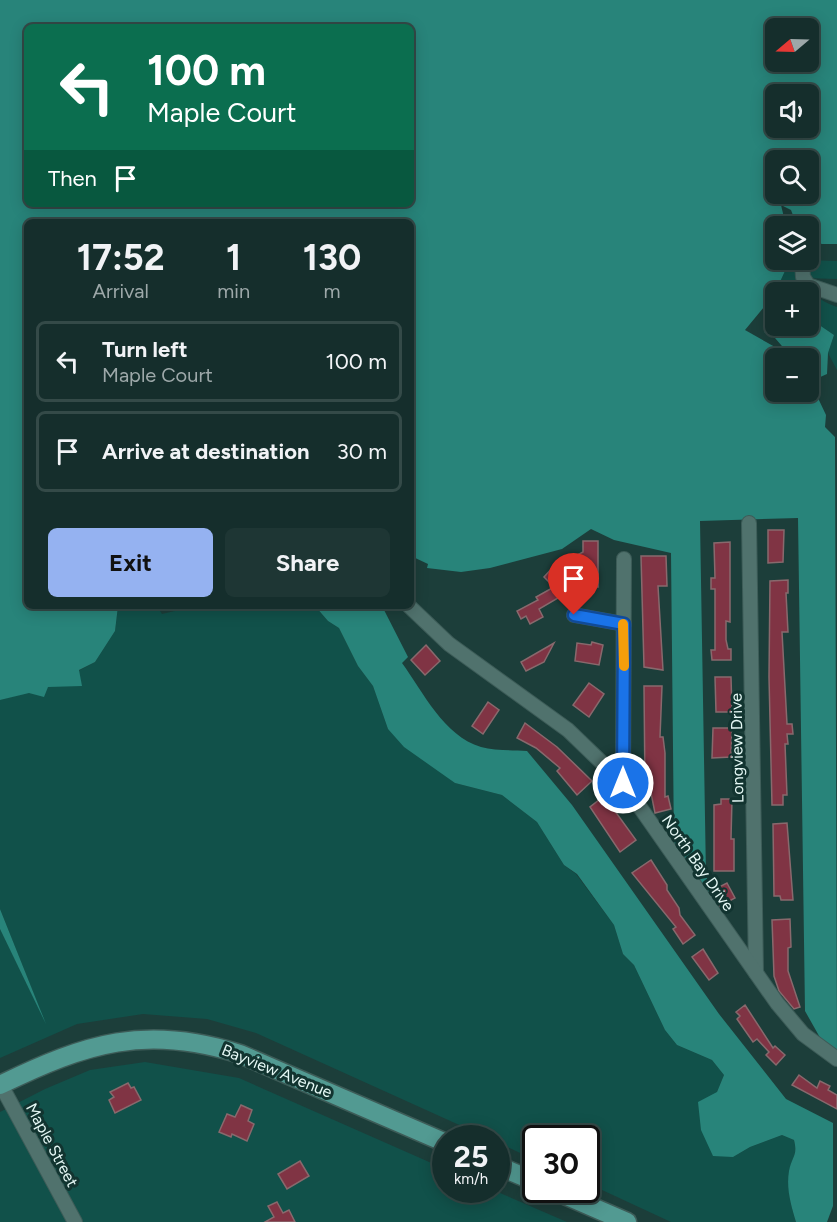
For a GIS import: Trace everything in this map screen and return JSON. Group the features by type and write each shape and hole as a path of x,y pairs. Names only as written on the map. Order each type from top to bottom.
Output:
{"main road":[{"name":"Bayview Avenue","path":"0,1085 67,1054 93,1047 131,1040 172,1039 210,1045 250,1058 432,1137"},
{"path":"583,1203 627,1222"}],"street":[{"path":"802,270 803,278 808,285 837,295"},
{"name":"Longview Drive","path":"750,523 756,973"},
{"path":"623,783 624,558"},
{"name":"North Bay Drive","path":"412,609 449,644 568,730 623,783 802,1035 837,1059"},
{"path":"574,615 624,624"},
{"name":"Maple Street","path":"0,1085 75,1222"}],"shaded area":[{"path":"0,0 837,0 837,244 819,243 819,216 793,216 791,210 781,205 784,216 765,216 765,270 785,270 780,282 765,282 765,306 745,330 776,348 765,348 765,402 819,402 819,400 826,415 825,427 835,437 837,1052 827,1050 805,1011 798,518 700,521 706,876 713,891 707,894 674,846 671,553 614,540 591,529 562,549 490,568 461,572 427,568 428,564 414,557 414,219 24,219 24,609 118,609 115,631 95,662 79,670 82,686 48,687 44,697 29,693 0,700"},
{"path":"819,260 837,261 837,279 804,278 804,270 819,270"},
{"path":"785,270 798,270 803,282 780,282"},
{"path":"819,298 837,307 837,370 828,353 834,335 819,325"},
{"path":"819,325 834,335 828,353 827,374 819,378 819,348 784,348 771,336 819,336"},
{"path":"118,609 159,609 162,614 179,609 318,609 328,621 339,628 358,666 373,686 388,729 455,783 502,795 537,822 564,865 576,874 614,925 623,954 634,965 665,1030 677,1045 712,1060 724,1075 717,1092 733,1157 750,1147 782,1135 794,1140 795,1154 789,1173 789,1186 796,1222 671,1222 600,1189 600,1125 522,1125 522,1154 510,1148 510,1125 459,1125 256,1033 207,1019 143,1014 77,1024 0,1058 0,929 41,1012 0,909 0,700 48,687 95,662 115,631"},
{"path":"318,609 384,609 408,657 402,663 445,723 468,741 481,747 527,751 572,805 719,1014 786,1099 833,1123 833,1206 827,1222 796,1222 788,1184 789,1171 795,1153 794,1140 782,1135 750,1147 733,1157 713,1156 701,1130 698,1102 717,1092 724,1075 712,1060 677,1045 665,1030 634,965 623,954 614,925 577,874 564,865 537,822 502,795 455,783 404,747 388,729 373,686 358,666 339,628 328,621"},
{"path":"0,909 46,1024 0,929"},
{"path":"145,1062 239,1078 432,1163 432,1203 510,1203 510,1197 567,1222 0,1222 0,1112 45,1089 90,1070"}],"building":[{"path":"768,530 784,530 783,562 768,563"},
{"path":"583,541 598,541 598,587 584,587 584,570 577,576 570,559 583,552"},
{"path":"730,542 730,622 726,621 726,640 728,649 731,649 731,660 712,660 711,650 715,650 715,589 711,589 711,578 715,578 714,543"},
{"path":"641,556 666,556 667,586 658,586 663,670 644,667"},
{"path":"554,566 568,579 575,575 576,577 557,596 558,598 539,609 543,617 530,624 526,616 521,619 517,611 538,600 536,597 554,587 544,577"},
{"path":"788,580 788,593 786,593 788,632 782,632 787,724 792,724 793,734 787,734 788,744 785,744 787,795 783,795 783,805 772,805 769,677 770,581"},
{"path":"592,642 603,645 599,665 575,661 577,643 591,645"},
{"path":"554,643 544,662 526,671 521,662"},
{"path":"426,645 440,661 425,675 411,660"},
{"path":"715,677 731,677 732,712 716,712"},
{"path":"589,683 604,694 589,717 573,705"},
{"path":"644,686 662,686 660,737 663,737 665,753 665,797 668,796 671,809 655,813 650,788 645,788"},
{"path":"488,702 499,710 483,734 472,726"},
{"path":"525,723 557,747 592,781 577,795 557,771 560,768 536,748 517,738"},
{"path":"713,728 732,728 731,757 712,758"},
{"path":"604,796 636,840 620,852 590,807"},
{"path":"721,799 732,799 731,839 734,839 734,871 714,871 714,805 721,804"},
{"path":"787,823 793,900 781,900 780,896 774,896 773,824"},
{"path":"651,860 667,885 667,890 679,908 680,915 695,935 683,944 673,929 676,927 632,873"},
{"path":"727,883 735,898 720,906 713,895 719,892 717,888"},
{"path":"790,919 791,947 788,948 788,971 800,1007 794,1009 779,991 774,976 772,920"},
{"path":"703,949 718,973 709,980 692,957"},
{"path":"745,1005 773,1048 775,1046 785,1055 776,1065 766,1055 769,1052 757,1039 753,1042 737,1019 740,1016 736,1012"},
{"path":"799,1075 817,1088 820,1081 830,1086 828,1090 837,1095 837,1109 792,1085"},
{"path":"128,1083 131,1088 134,1087 141,1100 115,1113 109,1100 114,1097 110,1092"},
{"path":"241,1105 252,1110 248,1121 254,1124 247,1141 232,1134 231,1137 219,1132 227,1114 235,1117"},
{"path":"300,1161 309,1176 287,1189 278,1174"},
{"path":"277,1202 283,1213 289,1210 295,1222 265,1222 274,1217 268,1206"}],"slow traffic":[{"path":"623,624 624,666"}],"route":[{"path":"574,615 624,624 623,783"}]}
